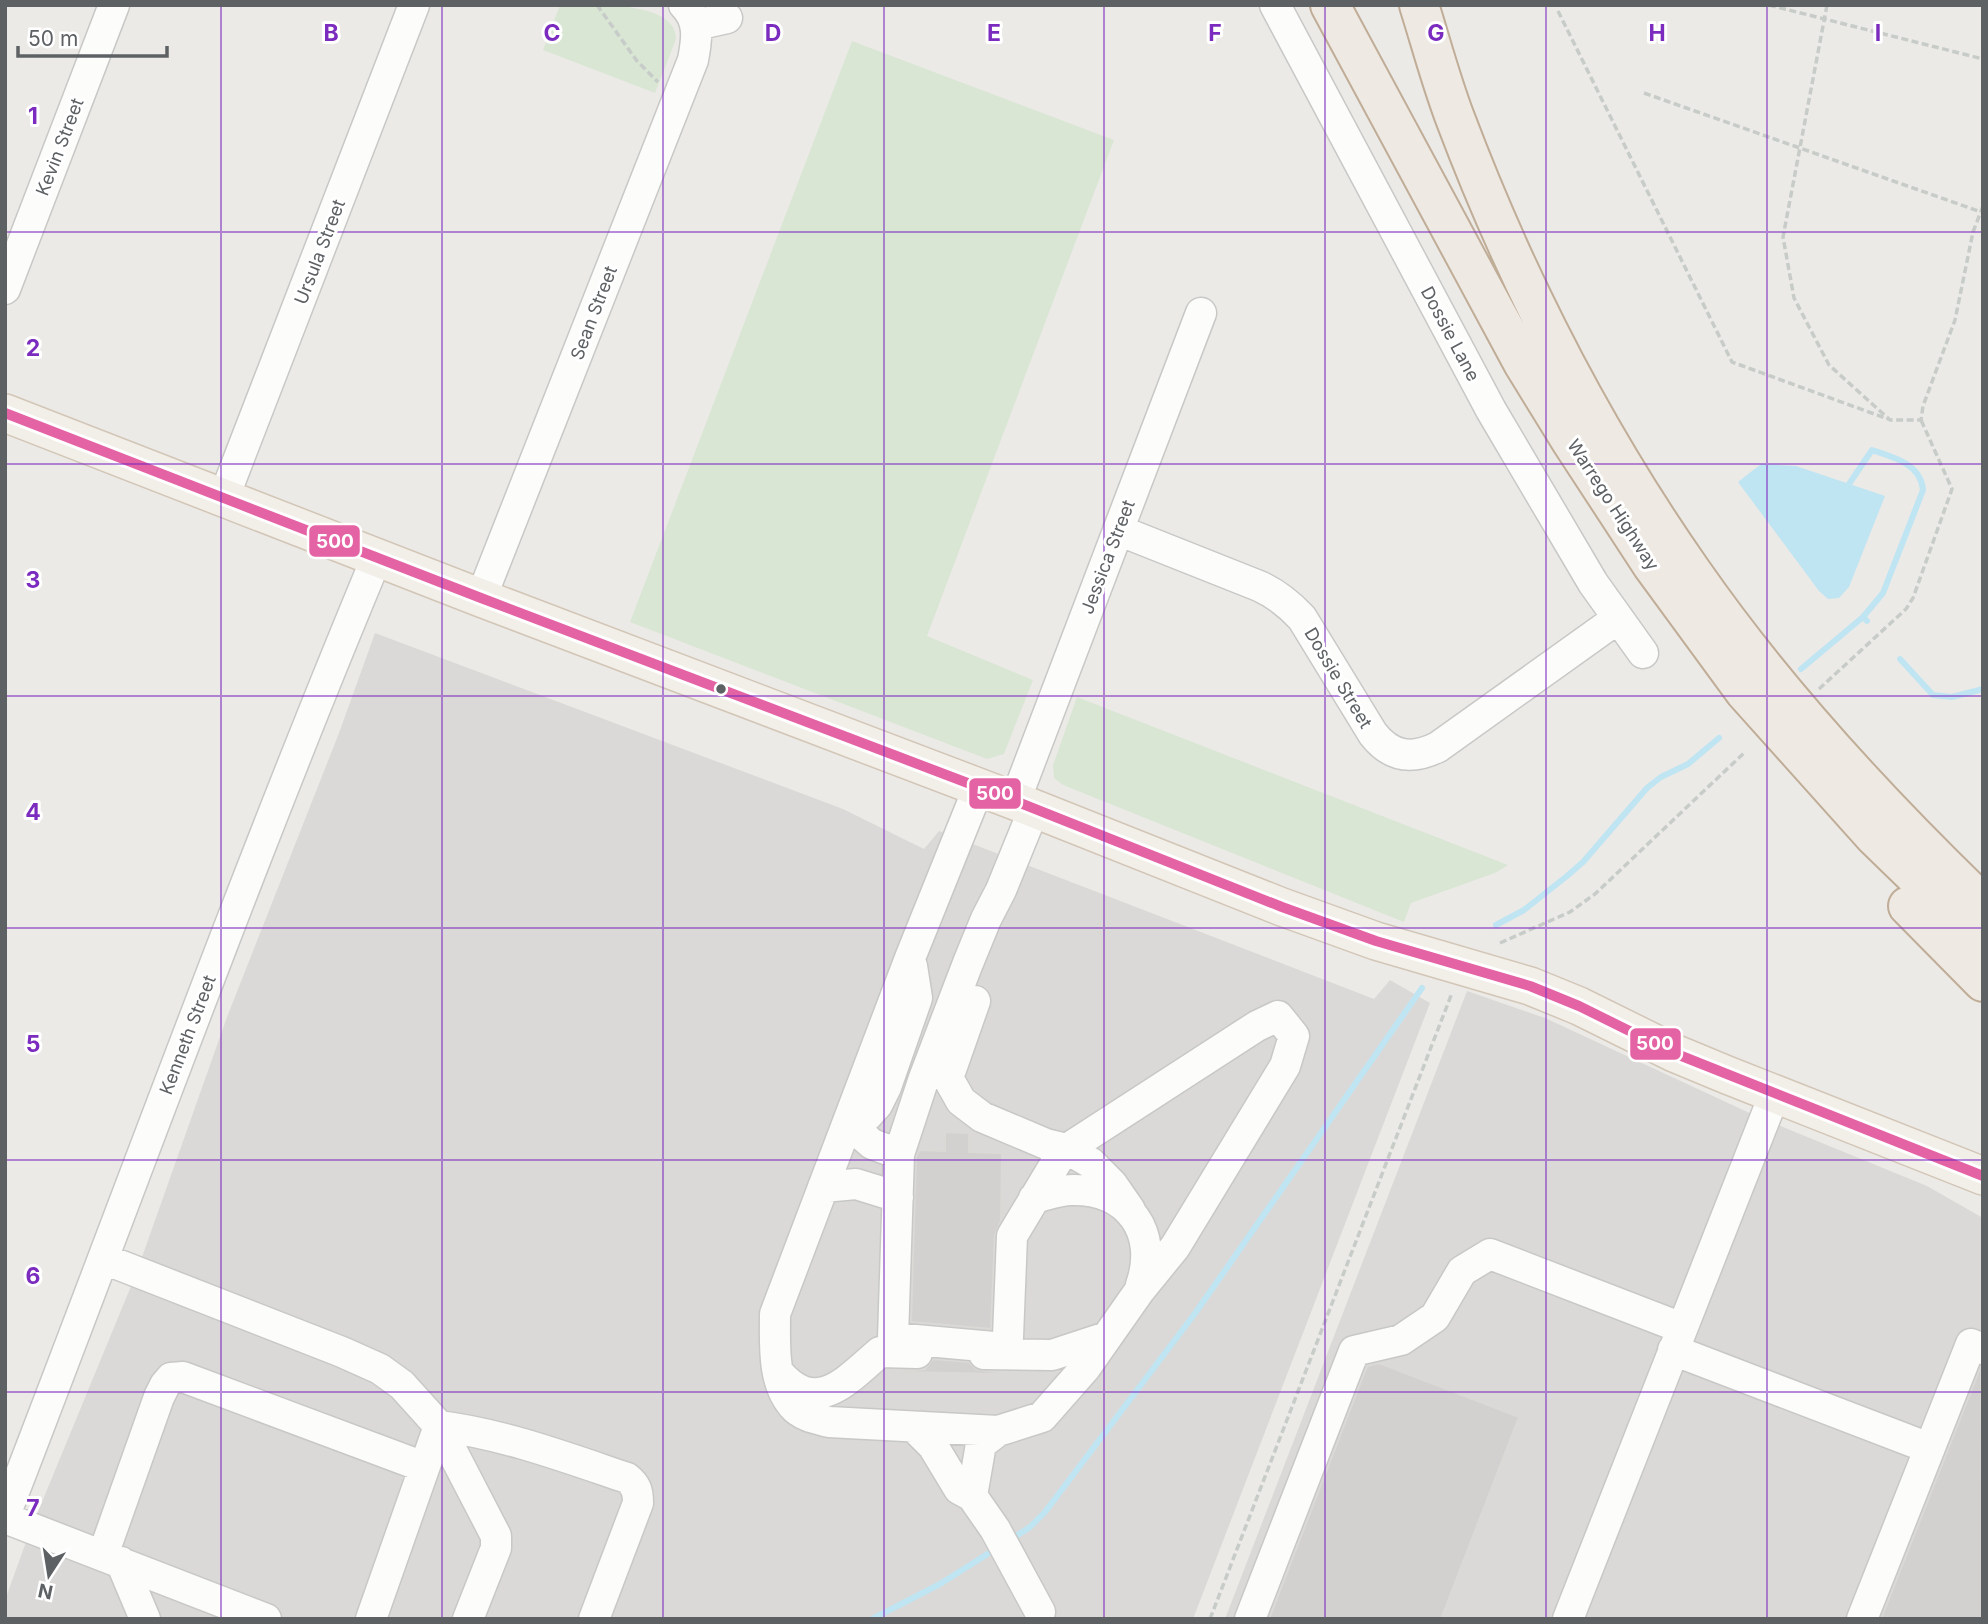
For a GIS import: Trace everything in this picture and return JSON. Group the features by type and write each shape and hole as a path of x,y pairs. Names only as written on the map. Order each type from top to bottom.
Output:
{"highway":[{"name":"Warrego Highway","path":"1330,5 1523,363 1652,565 1745,692 1875,837 1983,942"},
{"name":"Warrego Highway","path":"1419,5 1454,116 1516,264 1591,411 1634,483 1692,572 1808,720 1859,780 1983,904"},
{"path":"1745,692 1750,724 1885,883 1983,982"}],"main road":[{"path":"5,412 1366,938 1530,986 1579,1006 1674,1053 1983,1176"}],"street":[{"name":"Kevin Street","path":"5,289 114,5"},
{"name":"Ursula Street","path":"224,497 414,5"},
{"name":"Dossie Lane","path":"1275,5 1491,410 1617,619 1643,653"},
{"name":"Sean Street","path":"481,598 693,60 696,41 690,15 726,18"},
{"name":"Jessica Street","path":"1001,890 1024,805 1118,530 1201,313"},
{"name":"Dossie Street","path":"1118,530 1259,586 1289,604 1302,618 1373,734 1381,744 1401,755 1426,753 1438,747 1617,619"},
{"name":"Kenneth Street","path":"5,1516 198,1005 377,557"},
{"path":"978,789 910,958 775,1314 774,1353 779,1373 794,1407 811,1418 829,1422 915,1428 998,1431"},
{"path":"1001,890 1001,913 994,952 948,1078 961,1101 982,1117 1046,1144 1067,1149 1091,1163 1112,1184 1145,1236 1147,1268 1140,1290"},
{"path":"972,1496 981,1444 998,1431 1042,1416 1086,1367 1140,1290 1175,1247 1285,1066 1294,1036 1278,1016 1256,1026 1060,1156 1012,1236 1008,1336 1005,1348 893,1338 899,1154 955,995 986,919 1001,890"},
{"path":"1568,1619 1775,1093"},
{"path":"849,1124 872,1144 899,1154"},
{"path":"823,1187 856,1184 898,1196"},
{"path":"1034,1198 1070,1190 1088,1191 1105,1196 1130,1210"},
{"path":"1250,1619 1354,1351 1401,1339 1435,1317 1461,1270 1490,1254 1677,1339 1929,1448"},
{"path":"104,1259 380,1369 402,1384 439,1426 496,1536 495,1548 468,1619"},
{"path":"779,1373 791,1387 814,1395 838,1388 880,1352 1052,1355 1107,1337"},
{"path":"1862,1619 1971,1344 1983,1349"},
{"path":"145,1619 112,1558 159,1397 171,1378 183,1377 425,1467"},
{"path":"371,1619 439,1426"},
{"path":"439,1426 473,1430 546,1450 634,1483 638,1503 594,1619"},
{"path":"915,1428 933,1446 959,1489 972,1496 1000,1539 1040,1612"},
{"path":"5,1516 266,1619"}],"path":[{"path":"597,5 642,67 662,86"},
{"path":"1769,5 1983,59"},
{"path":"1827,5 1783,237 1794,298 1829,365 1890,420"},
{"path":"1558,11 1732,362 1890,420 1921,419"},
{"path":"1644,93 1981,212"},
{"path":"1818,690 1898,619 1913,598 1952,489 1921,419 1923,406 1955,320 1973,232 1983,206"},
{"path":"1500,943 1570,912 1595,894 1744,753"},
{"path":"1210,1619 1454,988"}],"shaded area":[{"path":"375,633 843,809 924,849 939,831 1374,999 1390,980 1430,1003 1193,1619 5,1619 5,1600 30,1531 136,1274 227,1017 339,733"},
{"path":"1467,991 1545,1018 1756,1116 1927,1186 1983,1218 1983,1619 1225,1619"}],"green space":[{"path":"560,5 629,7 662,17 672,26 676,39 655,93 543,50"},
{"path":"852,41 1114,140 927,636 1033,680 1004,754 987,759 630,622"},
{"path":"1077,697 1508,865 1495,873 1411,903 1404,922 1063,785 1054,778 1053,765"}],"water":[{"path":"1761,464 1796,466 1885,496 1849,587 1839,598 1828,599 1819,591 1738,482"}],"building":[{"path":"945,1132 969,1133 969,1152 1002,1153 1001,1221 995,1235 991,1329 911,1322 916,1157 919,1150 945,1151"},
{"path":"933,1359 969,1362 976,1369 997,1374 902,1372 925,1369"},
{"path":"1379,1363 1519,1417 1441,1619 1269,1619 1367,1366"},
{"path":"1981,1366 1983,1619 1881,1619"}],"waterway":[{"path":"1849,484 1872,450 1912,468 1921,481 1923,490 1883,593 1863,617"},
{"path":"1801,669 1863,617 1867,621"},
{"path":"1900,659 1933,695 1952,697 1983,689"},
{"path":"1496,925 1524,910 1567,876 1583,862 1647,788 1661,777 1688,764 1719,738"},
{"path":"1010,1540 1030,1527 1045,1512 1196,1312 1422,988"},
{"path":"872,1619 940,1584 997,1548"}],"transit line":[{"name":"500","path":"5,413 1015,801 1282,907 1376,941 1530,986 1579,1006 1674,1053 1983,1176"}]}
